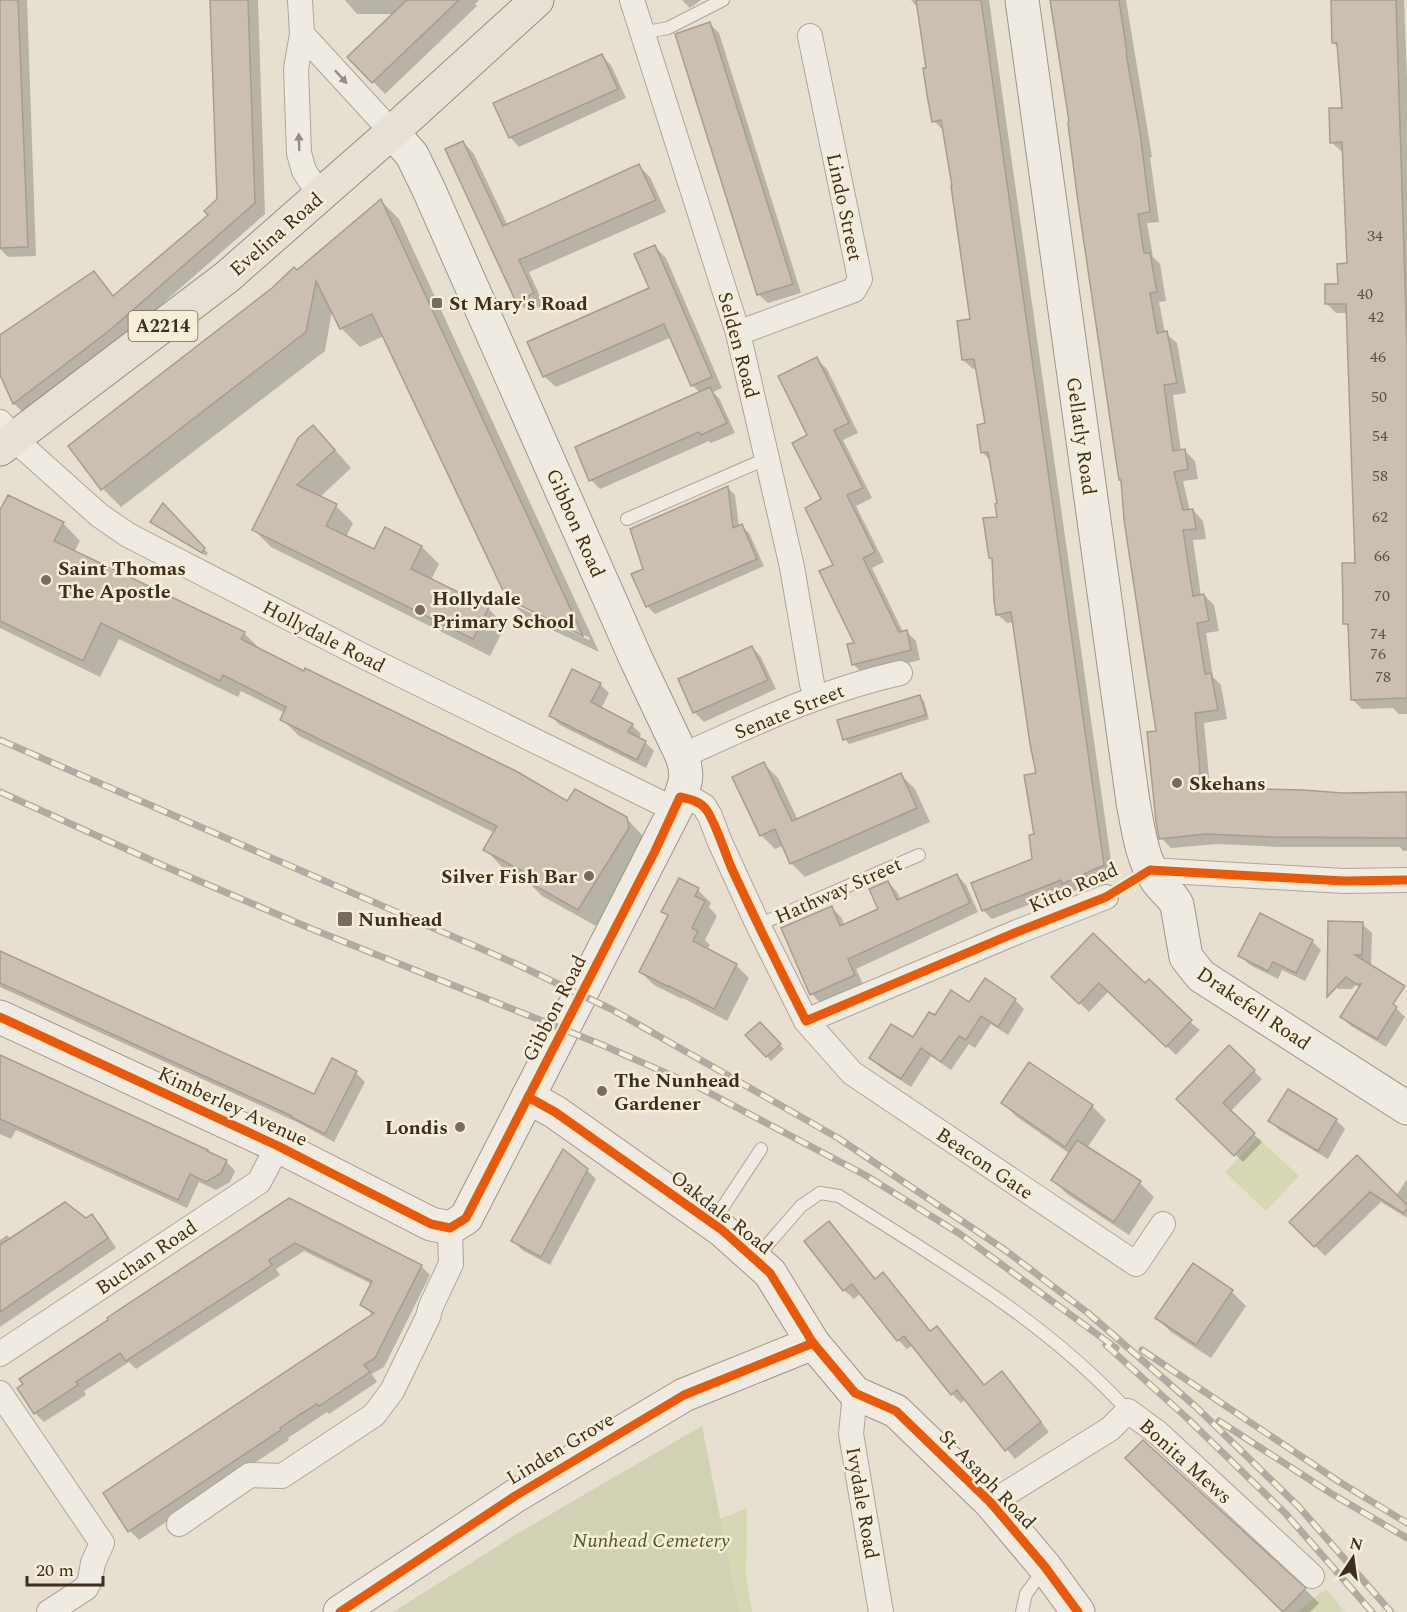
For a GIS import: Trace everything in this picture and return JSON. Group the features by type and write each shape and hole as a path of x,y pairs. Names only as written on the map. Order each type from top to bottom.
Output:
{"main road":[{"name":"Evelina Road","path":"5,436 227,277 392,132 537,0"}],"street":[{"path":"300,0 302,34 296,69 299,153 304,171 320,195"},
{"name":"Selden Road","path":"633,0 738,333 792,567 812,684 817,697"},
{"name":"Gellatly Road","path":"1022,0 1133,802 1139,834 1150,870"},
{"path":"302,34 392,132"},
{"name":"Lindo Street","path":"738,333 854,290 860,279 810,36"},
{"name":"Gibbon Road","path":"392,132 412,155 429,190 687,770 686,782 678,802 466,1218 450,1228"},
{"name":"Hollydale Road","path":"5,436 99,515 129,536 505,727 659,802 694,800 704,806 758,925 806,1021"},
{"name":"Senate Street","path":"682,756 817,697 900,673"},
{"path":"1150,870 1344,881 1407,880"},
{"name":"Drakefell Road","path":"1150,870 1158,883 1174,898 1186,957 1201,976 1407,1108"},
{"name":"Kitto Road","path":"806,1021 1106,897"},
{"name":"Kimberley Avenue","path":"0,1017 278,1146 431,1224 450,1228"},
{"name":"Beacon Gate","path":"806,1021 852,1073 1136,1264 1163,1224"},
{"name":"Oakdale Road","path":"528,1097 555,1112 713,1223 755,1259 770,1273 813,1343 855,1393"},
{"name":"Buchan Road","path":"0,1354 259,1182 278,1146"},
{"path":"180,1524 250,1475 282,1476 374,1415 405,1386 428,1317 451,1264 450,1228"},
{"name":"Linden Grove","path":"340,1612 515,1496 684,1395 813,1343"},
{"path":"0,1393 102,1543 86,1588 49,1612"},
{"name":"St Asaph Road","path":"855,1393 896,1411 991,1503 1046,1567 1078,1612"},
{"name":"Ivydale Road","path":"855,1393 851,1434 881,1612"},
{"name":"Bonita Mews","path":"991,1503 1110,1429 1128,1410 1158,1433 1312,1576"}],"lane":[{"path":"642,33 668,28 723,0"},
{"path":"627,519 768,458"},
{"name":"Hathway Street","path":"758,925 919,855"},
{"path":"713,1223 761,1149"},
{"path":"755,1259 801,1206 820,1193 839,1196 960,1272 1055,1342 1104,1384 1128,1410"},
{"path":"1022,1612 1026,1594 1046,1567"}],"green space":[{"path":"1258,1138 1299,1176 1266,1211 1225,1172"},
{"name":"Nunhead Cemetery","path":"702,1426 739,1612 393,1612 520,1532"},
{"path":"747,1508 746,1575 752,1612 562,1612 676,1537"},
{"path":"1326,1589 1345,1612 1297,1612"}],"building":[{"path":"0,0 18,0 28,247 0,248"},
{"path":"210,0 248,0 255,203 110,330 13,404 0,375 0,335 94,271 113,296 208,215 204,211 217,199"},
{"path":"407,0 459,0 372,83 347,57"},
{"path":"916,0 981,0 1104,865 1062,884 1061,880 982,911 971,883 1032,859 1029,835 1034,834 1024,775 1036,773 1011,612 996,615 992,558 989,558 983,518 997,517 995,504 997,503 988,452 981,453 977,425 985,423 974,359 962,360 957,321 970,319 941,120 932,122 927,95 923,68 926,68"},
{"path":"1050,0 1119,0 1150,212 1138,214 1144,253 1150,253 1157,292 1150,293 1157,333 1167,331 1177,383 1164,385 1173,451 1185,449 1188,469 1174,472 1183,510 1193,509 1196,529 1183,530 1193,596 1204,594 1209,621 1197,623 1205,674 1211,673 1218,710 1195,713 1201,786 1343,793 1407,792 1407,838 1206,834 1159,839 1147,732 1156,731"},
{"path":"1331,0 1396,0 1407,347 1407,698 1351,700 1348,624 1343,624 1342,563 1355,563 1346,304 1325,304 1325,284 1338,284 1337,264 1347,263 1342,142 1330,143 1329,108 1342,108 1337,43 1332,43"},
{"path":"710,22 793,284 757,295 675,34"},
{"path":"602,54 618,89 509,138 493,103"},
{"path":"463,141 503,226 639,164 656,200 519,260 534,293 516,302 445,149"},
{"path":"381,199 583,636 507,599 372,314 340,329 316,281 306,332 101,490 68,446 272,288 294,267 297,270"},
{"path":"655,245 712,377 691,386 664,324 543,377 527,342 649,288 634,254"},
{"path":"817,357 849,423 834,430 863,488 847,495 875,552 863,558 899,632 907,630 911,650 852,665 847,644 854,643 819,571 833,565 805,508 821,499 792,443 807,435 778,376"},
{"path":"710,387 727,423 701,435 699,432 589,481 575,447"},
{"path":"313,425 335,450 297,485 337,504 326,526 374,549 385,527 422,546 411,569 489,607 473,639 252,530 298,438"},
{"path":"728,486 733,528 742,524 757,559 646,607 631,574 643,569 630,529"},
{"path":"8,495 64,522 54,541 245,632 241,639 516,771 567,801 575,789 627,817 629,828 578,910 523,879 526,873 483,850 497,826 280,720 286,707 223,675 220,681 101,623 83,661 0,621 0,510"},
{"path":"163,503 205,548 202,553 150,522"},
{"path":"752,646 768,680 693,713 678,679"},
{"path":"572,669 601,683 591,702 633,724 628,732 646,741 637,760 549,716"},
{"path":"920,695 926,715 843,740 837,720"},
{"path":"764,762 792,821 901,773 917,808 790,864 775,829 760,836 732,777"},
{"path":"957,874 970,903 848,959 855,975 810,995 781,928 832,906 840,926 878,909 869,889 888,881 897,900"},
{"path":"679,878 699,888 695,896 705,901 692,928 698,931 693,941 737,964 714,1009 639,972 668,915 661,912"},
{"path":"1260,913 1313,940 1296,973 1273,962 1268,971 1238,956"},
{"path":"1328,921 1363,922 1362,955 1355,955 1405,986 1393,1004 1397,1007 1377,1039 1340,1017 1361,984 1356,984 1346,977 1327,997"},
{"path":"1093,933 1145,983 1149,979 1192,1020 1166,1047 1099,983 1079,1004 1051,977"},
{"path":"0,951 314,1094 332,1058 357,1071 325,1134 292,1116 0,983"},
{"path":"985,978 1016,999 998,1027 981,1016 966,1040 959,1036 941,1062 921,1048 901,1079 869,1058 891,1024 913,1037 929,1012 935,1015 951,990 969,1002"},
{"path":"760,1022 781,1044 766,1057 745,1035"},
{"path":"1229,1045 1255,1070 1223,1103 1255,1133 1234,1156 1176,1099"},
{"path":"0,1055 227,1160 221,1173 206,1182 190,1174 178,1200 0,1119"},
{"path":"1029,1062 1093,1105 1065,1147 1001,1103"},
{"path":"1288,1089 1337,1119 1318,1151 1268,1121"},
{"path":"1077,1140 1141,1181 1114,1222 1051,1180"},
{"path":"563,1149 588,1169 541,1257 511,1241"},
{"path":"1357,1155 1407,1205 1407,1209 1403,1213 1370,1192 1314,1247 1289,1222"},
{"path":"289,1198 422,1265 375,1358 364,1365 370,1372 319,1406 317,1404 299,1415 280,1428 281,1430 128,1532 103,1493 374,1313 360,1305 372,1281 295,1243 269,1260 272,1265 258,1275 126,1361 120,1353 76,1382 78,1385 34,1414 17,1388 23,1384 19,1379 108,1320 107,1318 117,1311"},
{"path":"65,1202 86,1218 92,1214 108,1238 0,1312 0,1245"},
{"path":"829,1221 875,1279 883,1272 930,1331 937,1326 984,1385 1002,1371 1041,1422 1005,1451 957,1390 951,1395 904,1336 897,1341 852,1284 843,1291 804,1241"},
{"path":"1193,1263 1233,1290 1196,1345 1155,1318"},
{"path":"1143,1440 1306,1588 1283,1612 1125,1458"}],"railway":[{"path":"0,740 514,963 611,1009 838,1138 1005,1250 1088,1313 1195,1406 1299,1507 1391,1612"},
{"path":"0,792 307,927 600,1044 700,1088 865,1175 960,1234 1116,1348"},
{"path":"1106,1345 1187,1418 1286,1514 1372,1612"},
{"path":"1142,1350 1338,1481 1407,1523"},
{"path":"1219,1421 1332,1494 1407,1538"}],"cycle path":[{"path":"0,1017 278,1146 431,1224 450,1228 466,1218 655,851 680,797 694,801 705,808 716,827 731,867 806,1021 1106,897 1150,870 1344,881 1407,880"},
{"path":"528,1097 555,1112 722,1230 770,1273 813,1343 855,1393 896,1411 991,1503 1045,1567 1078,1612"},
{"path":"340,1612 515,1496 684,1395 813,1343"}],"place":[{"name":"St Mary's Road","path":"437,303"},
{"name":"Saint Thomas The Apostle","path":"46,580"},
{"name":"Hollydale Primary School","path":"420,610"},
{"name":"Skehans","path":"1177,783"},
{"name":"Silver Fish Bar","path":"589,876"},
{"name":"Nunhead","path":"345,919"},
{"name":"The Nunhead Gardener","path":"602,1091"},
{"name":"Londis","path":"460,1127"}]}
